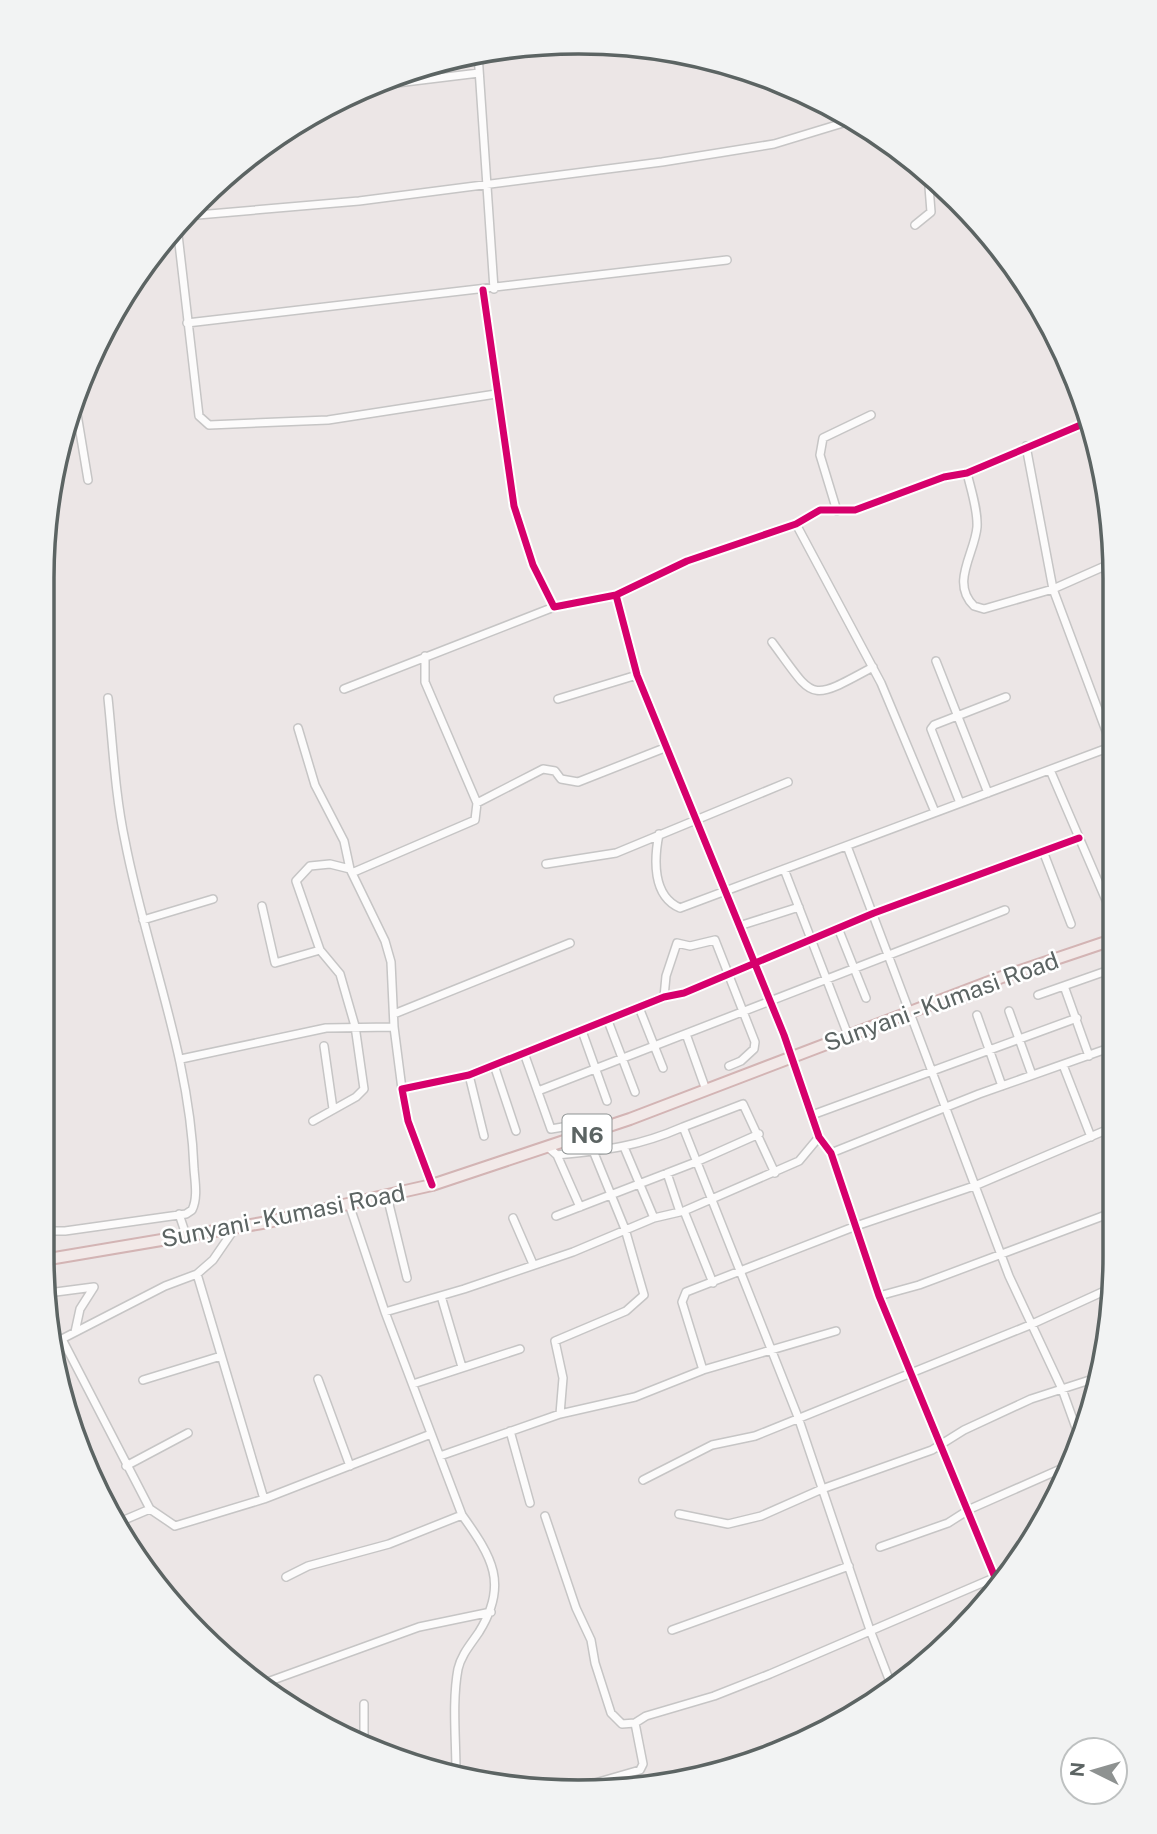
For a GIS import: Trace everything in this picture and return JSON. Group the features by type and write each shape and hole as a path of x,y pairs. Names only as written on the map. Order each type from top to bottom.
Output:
{"main road":[{"name":"Sunyani - Kumasi Road","path":"54,1258 235,1228 387,1196 553,1151 792,1056 1103,943"}],"street":[{"path":"479,64 494,289"},
{"path":"418,80 479,73"},
{"path":"202,215 359,201 591,172 774,144 841,124"},
{"path":"915,225 931,212 929,189"},
{"path":"178,240 199,416 209,425 328,420 496,394"},
{"path":"187,323 727,260"},
{"path":"484,290 496,394 514,506 533,565 554,607"},
{"path":"837,511 820,455 823,438 871,415"},
{"path":"78,422 88,480"},
{"path":"344,689 554,607 616,595 687,561 796,524 820,510 855,510 944,477 967,473 1080,425"},
{"path":"1026,446 1053,589 1103,723"},
{"path":"967,473 977,520 964,579 968,601 984,609 1053,589 1103,568"},
{"path":"796,524 873,667 935,813"},
{"path":"616,595 637,675 792,1056 819,1137 831,1153 880,1296 970,1509 994,1575"},
{"path":"772,642 806,687 819,692 831,690 873,667"},
{"path":"313,1121 365,1089 355,1026 341,974 320,950 296,881 298,877 310,866 319,864 352,871 471,823 477,814 477,803 425,682 425,656"},
{"path":"936,661 988,793"},
{"path":"558,699 637,675"},
{"path":"960,803 931,734 934,725 1006,697"},
{"path":"54,1231 179,1214 192,1210 195,1199 193,1144 181,1059 143,920 116,790 108,698"},
{"path":"298,728 315,785 344,841 352,871 380,927 388,952 394,1027 408,1121 432,1185"},
{"path":"477,803 543,769 555,771 561,779 578,782 667,747"},
{"path":"659,834 654,857 658,882 665,897 680,908 1103,750"},
{"path":"1050,770 1103,893"},
{"path":"546,864 616,853 788,782"},
{"path":"402,1089 470,1075 753,965 874,913 1079,838"},
{"path":"847,846 1030,1325 1062,1389 1075,1425"},
{"path":"1043,851 1071,924"},
{"path":"784,869 848,1035"},
{"path":"143,920 213,899"},
{"path":"262,906 275,963 320,950"},
{"path":"739,926 799,907"},
{"path":"538,1091 1005,910"},
{"path":"838,928 866,998"},
{"path":"664,998 666,976 678,943 690,946 715,940 754,1049 729,1066"},
{"path":"394,1014 570,943"},
{"path":"1038,995 1103,972"},
{"path":"1064,986 1089,1056"},
{"path":"640,1010 663,1068"},
{"path":"1009,1012 1032,1075"},
{"path":"977,1015 1002,1086"},
{"path":"812,1115 1077,1018"},
{"path":"608,1021 635,1092"},
{"path":"181,1059 288,1035 355,1026 394,1027"},
{"path":"582,1031 607,1101"},
{"path":"686,1034 706,1090"},
{"path":"324,1046 333,1110"},
{"path":"831,1153 1002,1086 1103,1051"},
{"path":"524,1053 551,1129 575,1125"},
{"path":"494,1065 516,1131"},
{"path":"1063,1065 1091,1137"},
{"path":"470,1075 484,1136"},
{"path":"580,1207 553,1151 594,1153 624,1147 740,1104 745,1107 775,1173"},
{"path":"683,1127 798,1417 888,1678"},
{"path":"704,1370 683,1296 856,1226 977,1185 1103,1132"},
{"path":"556,1216 696,1162 758,1134"},
{"path":"384,1312 573,1252 653,1218 682,1211 799,1161 819,1137"},
{"path":"624,1147 653,1218"},
{"path":"561,1414 563,1378 555,1341 626,1311 644,1298 625,1229 594,1153"},
{"path":"667,1173 713,1283"},
{"path":"387,1196 407,1278"},
{"path":"349,1204 384,1312 462,1515 483,1544 495,1582 495,1598 491,1612 458,1668 456,1765"},
{"path":"179,1214 186,1235"},
{"path":"880,1296 919,1285 1103,1216"},
{"path":"513,1218 533,1264"},
{"path":"61,1339 165,1286 197,1274 213,1260 235,1228"},
{"path":"197,1274 264,1499"},
{"path":"55,1292 94,1287 80,1309 75,1332"},
{"path":"643,1480 712,1445 755,1436 977,1344 1030,1325 1102,1292"},
{"path":"441,1296 462,1367"},
{"path":"440,1456 561,1414 635,1397 770,1348 836,1331"},
{"path":"62,1346 150,1509 175,1526 264,1499 431,1434"},
{"path":"413,1384 520,1349"},
{"path":"143,1380 221,1356"},
{"path":"318,1379 350,1466"},
{"path":"679,1514 728,1524 780,1508 822,1489 942,1444 1003,1411 1087,1381"},
{"path":"510,1431 530,1503"},
{"path":"126,1466 188,1433"},
{"path":"880,1547 948,1523 970,1509 1056,1471"},
{"path":"125,1520 150,1509"},
{"path":"286,1577 308,1566 389,1544 462,1515"},
{"path":"545,1516 576,1608 591,1640 595,1663 611,1713 621,1724 635,1723 646,1716 761,1678 991,1579"},
{"path":"672,1630 849,1566"},
{"path":"272,1680 419,1627 491,1612"},
{"path":"364,1704 364,1734"},
{"path":"608,1779 640,1770 643,1764 635,1723"}],"cycle path":[{"path":"483,290 514,506 533,565 554,607 616,595 687,561 796,524 820,510 855,510 944,477 967,473 1080,425"},
{"path":"616,595 637,675 784,1035 819,1137 831,1153 879,1296 994,1575"},
{"path":"432,1185 408,1121 402,1089 469,1075 664,997 684,993 874,913 1079,838"}]}
